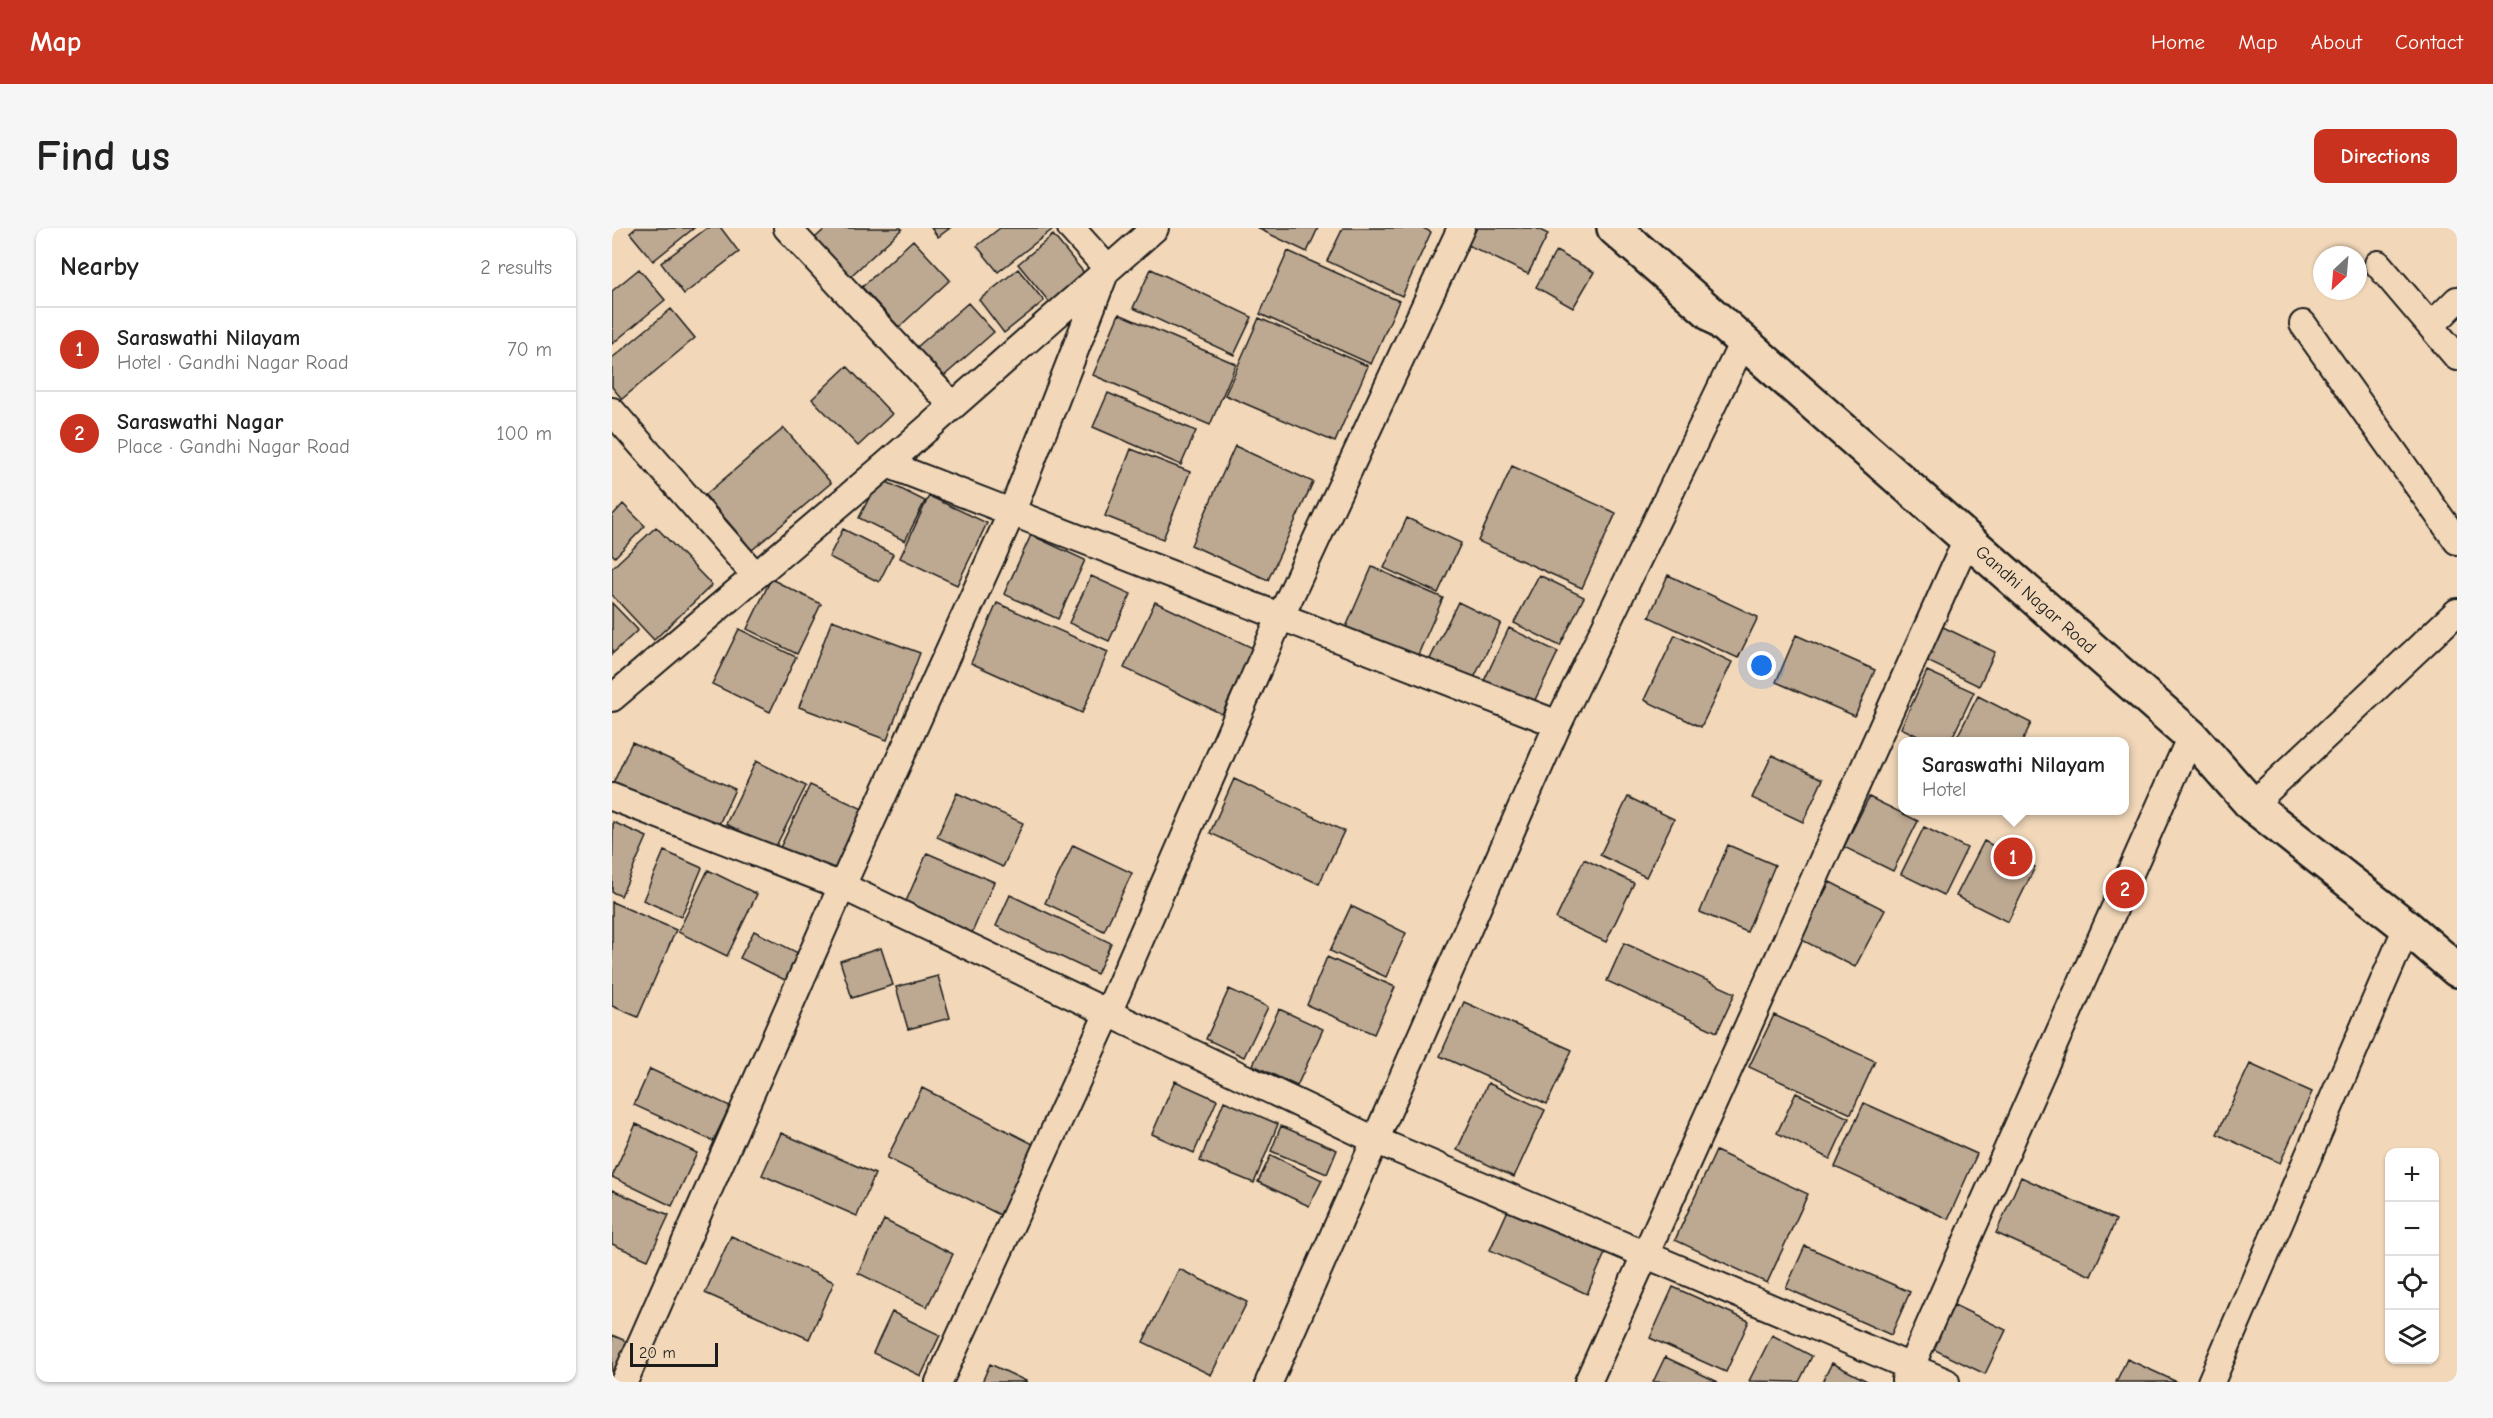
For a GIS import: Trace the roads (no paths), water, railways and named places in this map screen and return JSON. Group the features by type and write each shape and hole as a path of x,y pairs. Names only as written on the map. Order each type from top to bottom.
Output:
{"street":[{"path":"787,228 953,406"},
{"path":"1071,228 1107,268"},
{"path":"612,698 887,464 1155,228"},
{"path":"939,1382 1108,1013 1280,618 1461,228"},
{"name":"Gandhi Nagar Road","path":"1614,228 2191,736 2252,805 2407,927 2457,970"},
{"path":"2378,264 2457,357"},
{"path":"624,1382 842,886 1011,514 1107,268"},
{"path":"2431,326 2457,300"},
{"path":"2303,324 2457,541"},
{"path":"1269,1382 1558,724 1743,342"},
{"path":"612,411 755,575"},
{"path":"887,464 1011,514 1558,724"},
{"path":"1588,1382 1967,539"},
{"path":"2252,805 2457,612"},
{"path":"1908,1374 2191,736"},
{"path":"612,797 842,886 1375,1140 1646,1254 1908,1374 1946,1382"},
{"path":"2211,1382 2407,927"}],"place":[{"name":"Saraswathi Nilayam","path":"2013,857"},
{"name":"Saraswathi Nagar","path":"2125,889"}]}
